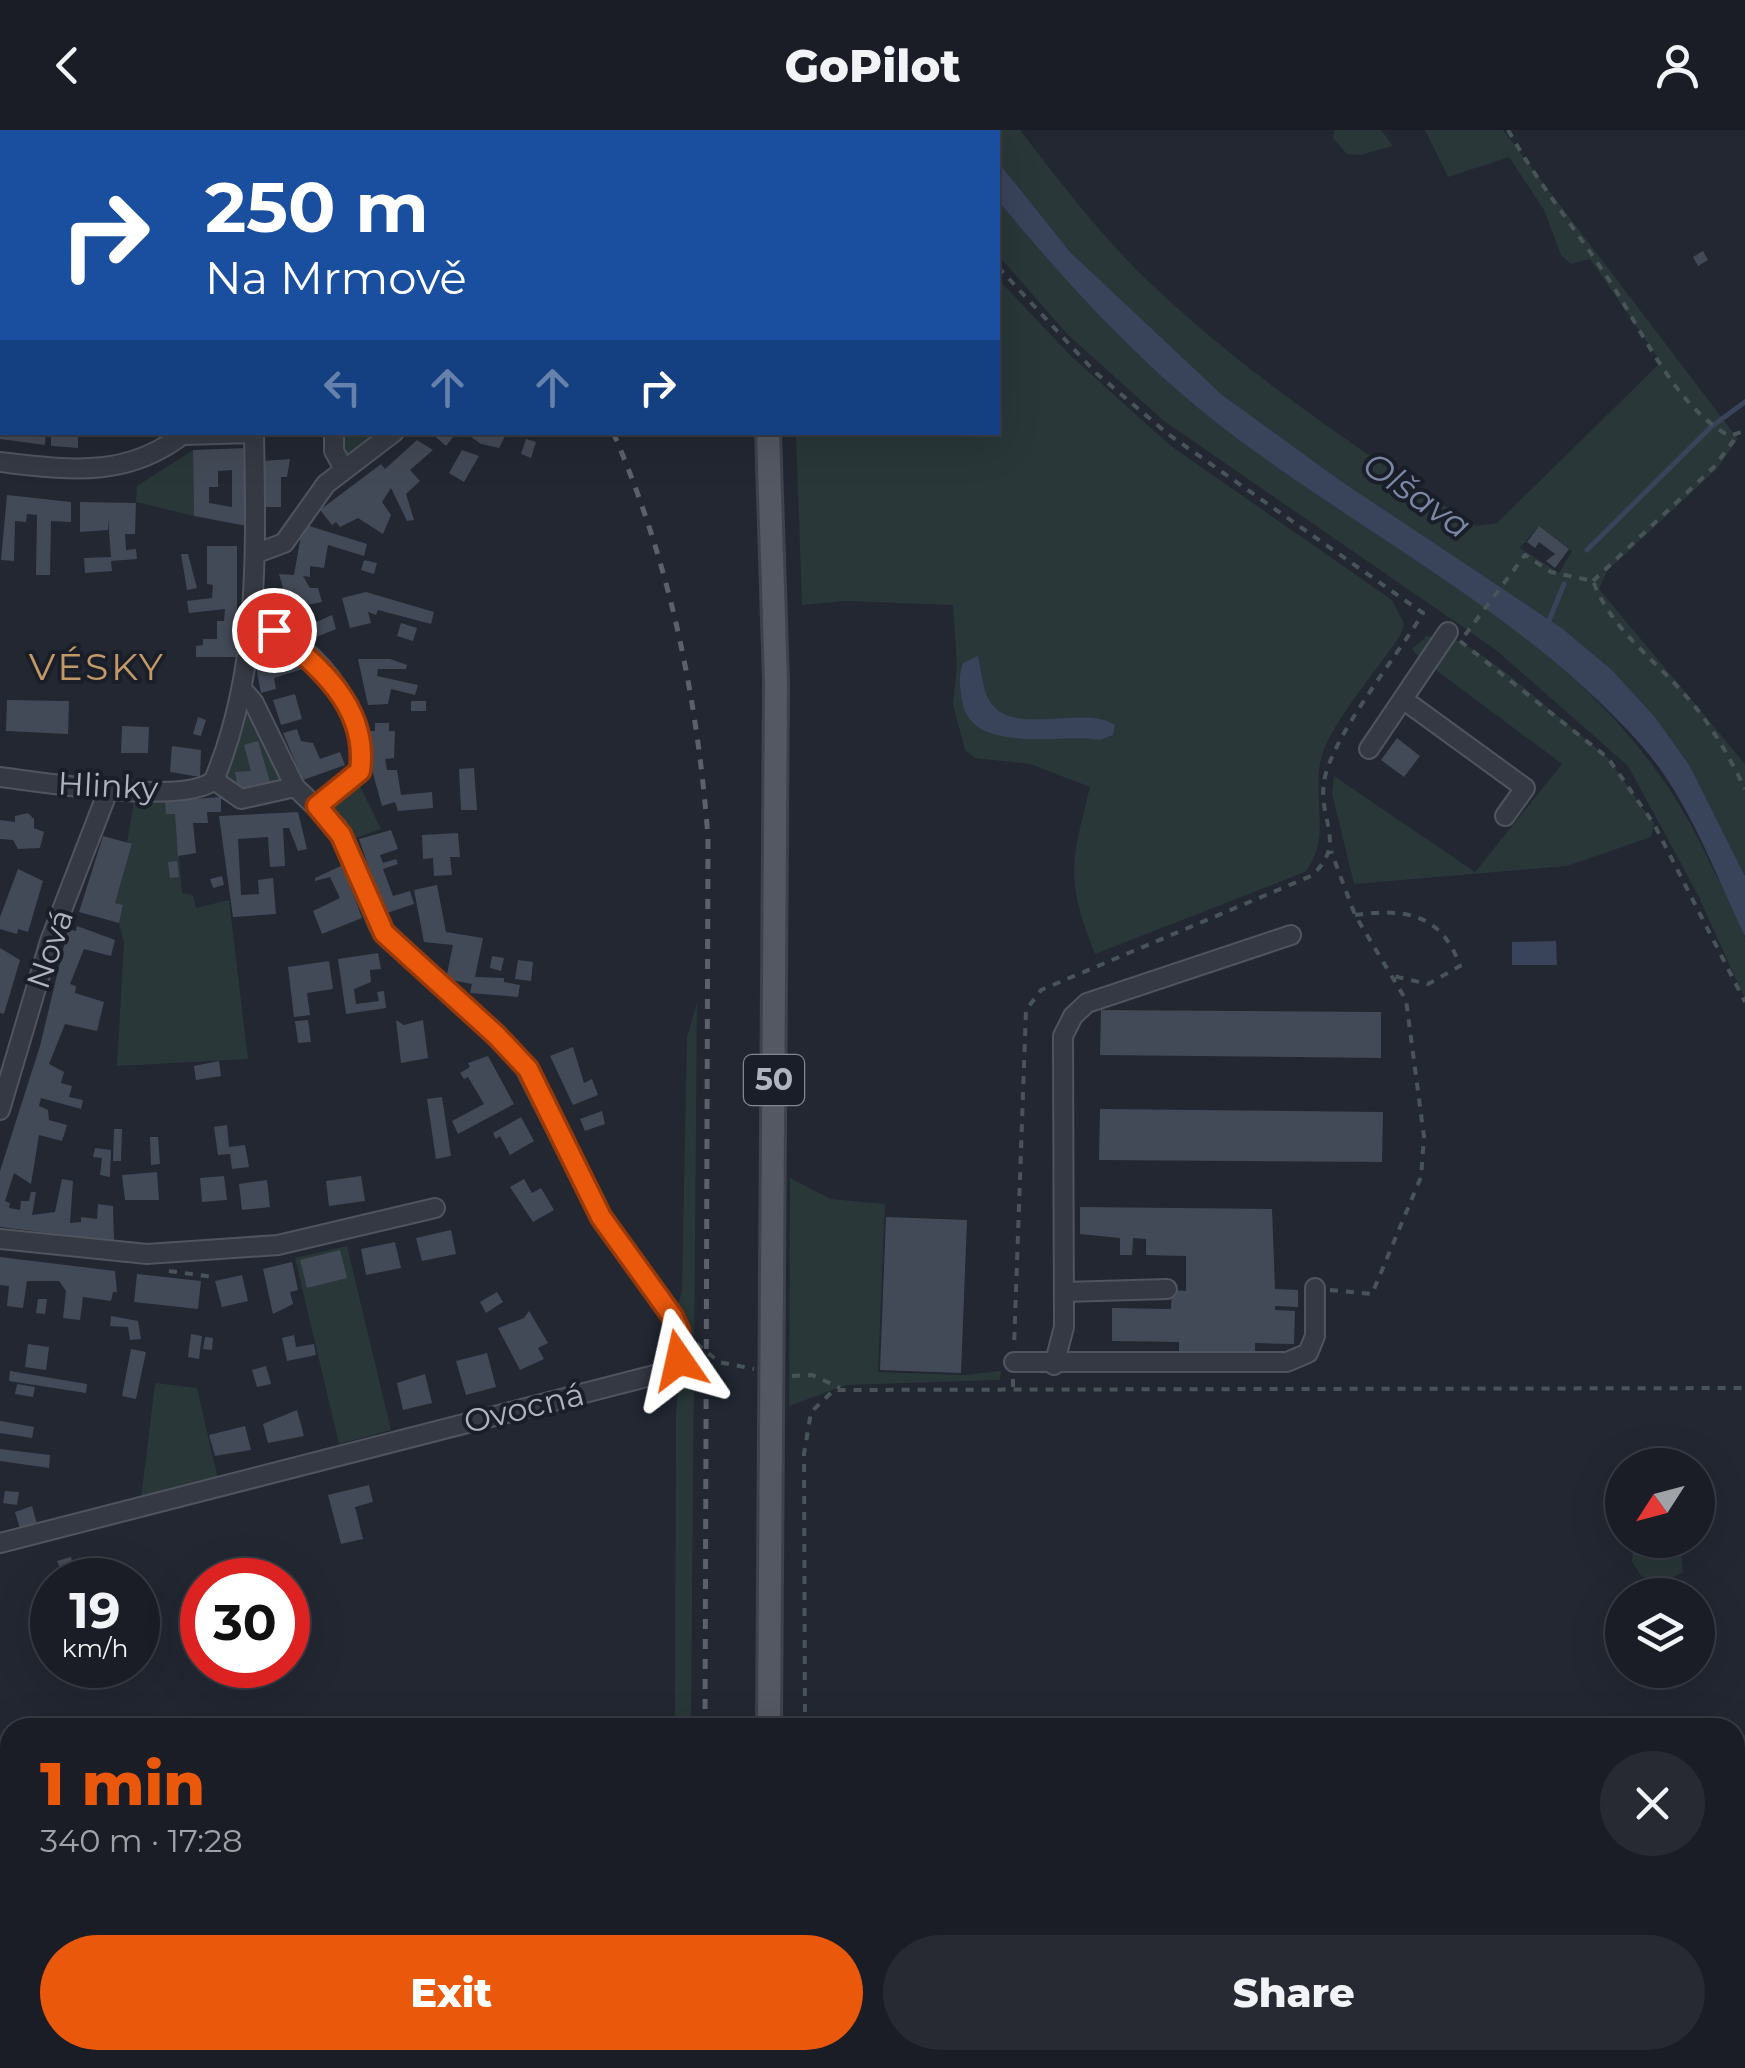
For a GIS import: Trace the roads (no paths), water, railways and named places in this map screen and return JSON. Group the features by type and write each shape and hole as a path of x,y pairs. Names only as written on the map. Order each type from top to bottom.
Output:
{"main road":[{"name":"50","path":"768,435 776,682 769,1718"}],"street":[{"path":"0,462 80,472 107,469 148,458 183,435"},
{"path":"242,689 254,703 295,787 241,799 214,780 242,689 251,621 256,553 254,435"},
{"path":"334,435 334,451 344,469"},
{"path":"256,553 284,543 317,493 390,435"},
{"path":"251,621 274,630 324,670 356,725 360,771 317,806"},
{"path":"1370,749 1454,636"},
{"path":"1404,700 1525,788 1505,816"},
{"name":"Hlinky","path":"0,777 108,791 201,788 214,780"},
{"name":"Ovocná","path":"0,1543 670,1371 679,1360 679,1331 673,1317 601,1217 528,1069 384,933 341,835 295,787"},
{"name":"Nová","path":"0,1110 50,940 108,791"},
{"path":"1054,1365 1064,1327 1063,1036 1073,1016 1087,1002 1292,935"},
{"path":"0,1239 147,1254 278,1245 435,1208"},
{"path":"1064,1292 1167,1288"},
{"path":"1014,1362 1054,1365 1287,1362 1308,1353 1315,1336 1315,1288"}],"water":[{"path":"1000,164 1071,253 1221,394 1338,479 1563,629 1612,670 1655,717 1690,766 1745,876 1745,936 1673,789 1641,745 1597,699 1499,619 1290,477 1205,414 1082,297 1000,203"},
{"path":"978,656 985,691 997,709 1027,719 1101,719 1115,725 1113,735 1100,740 1020,738 982,729 969,718 960,682 963,663"},
{"path":"1556,941 1557,965 1512,965 1512,942"}],"waterway":[{"path":"1715,424 1745,402"},
{"path":"1587,550 1713,425"},
{"path":"1548,623 1564,584"}],"railway":[{"path":"614,435 650,531 678,631 697,733 708,837 705,1718"}],"district":[{"name":"VÉSKY","path":"97,667"}],"water label":[{"name":"Olšava","path":"1417,495"}]}
